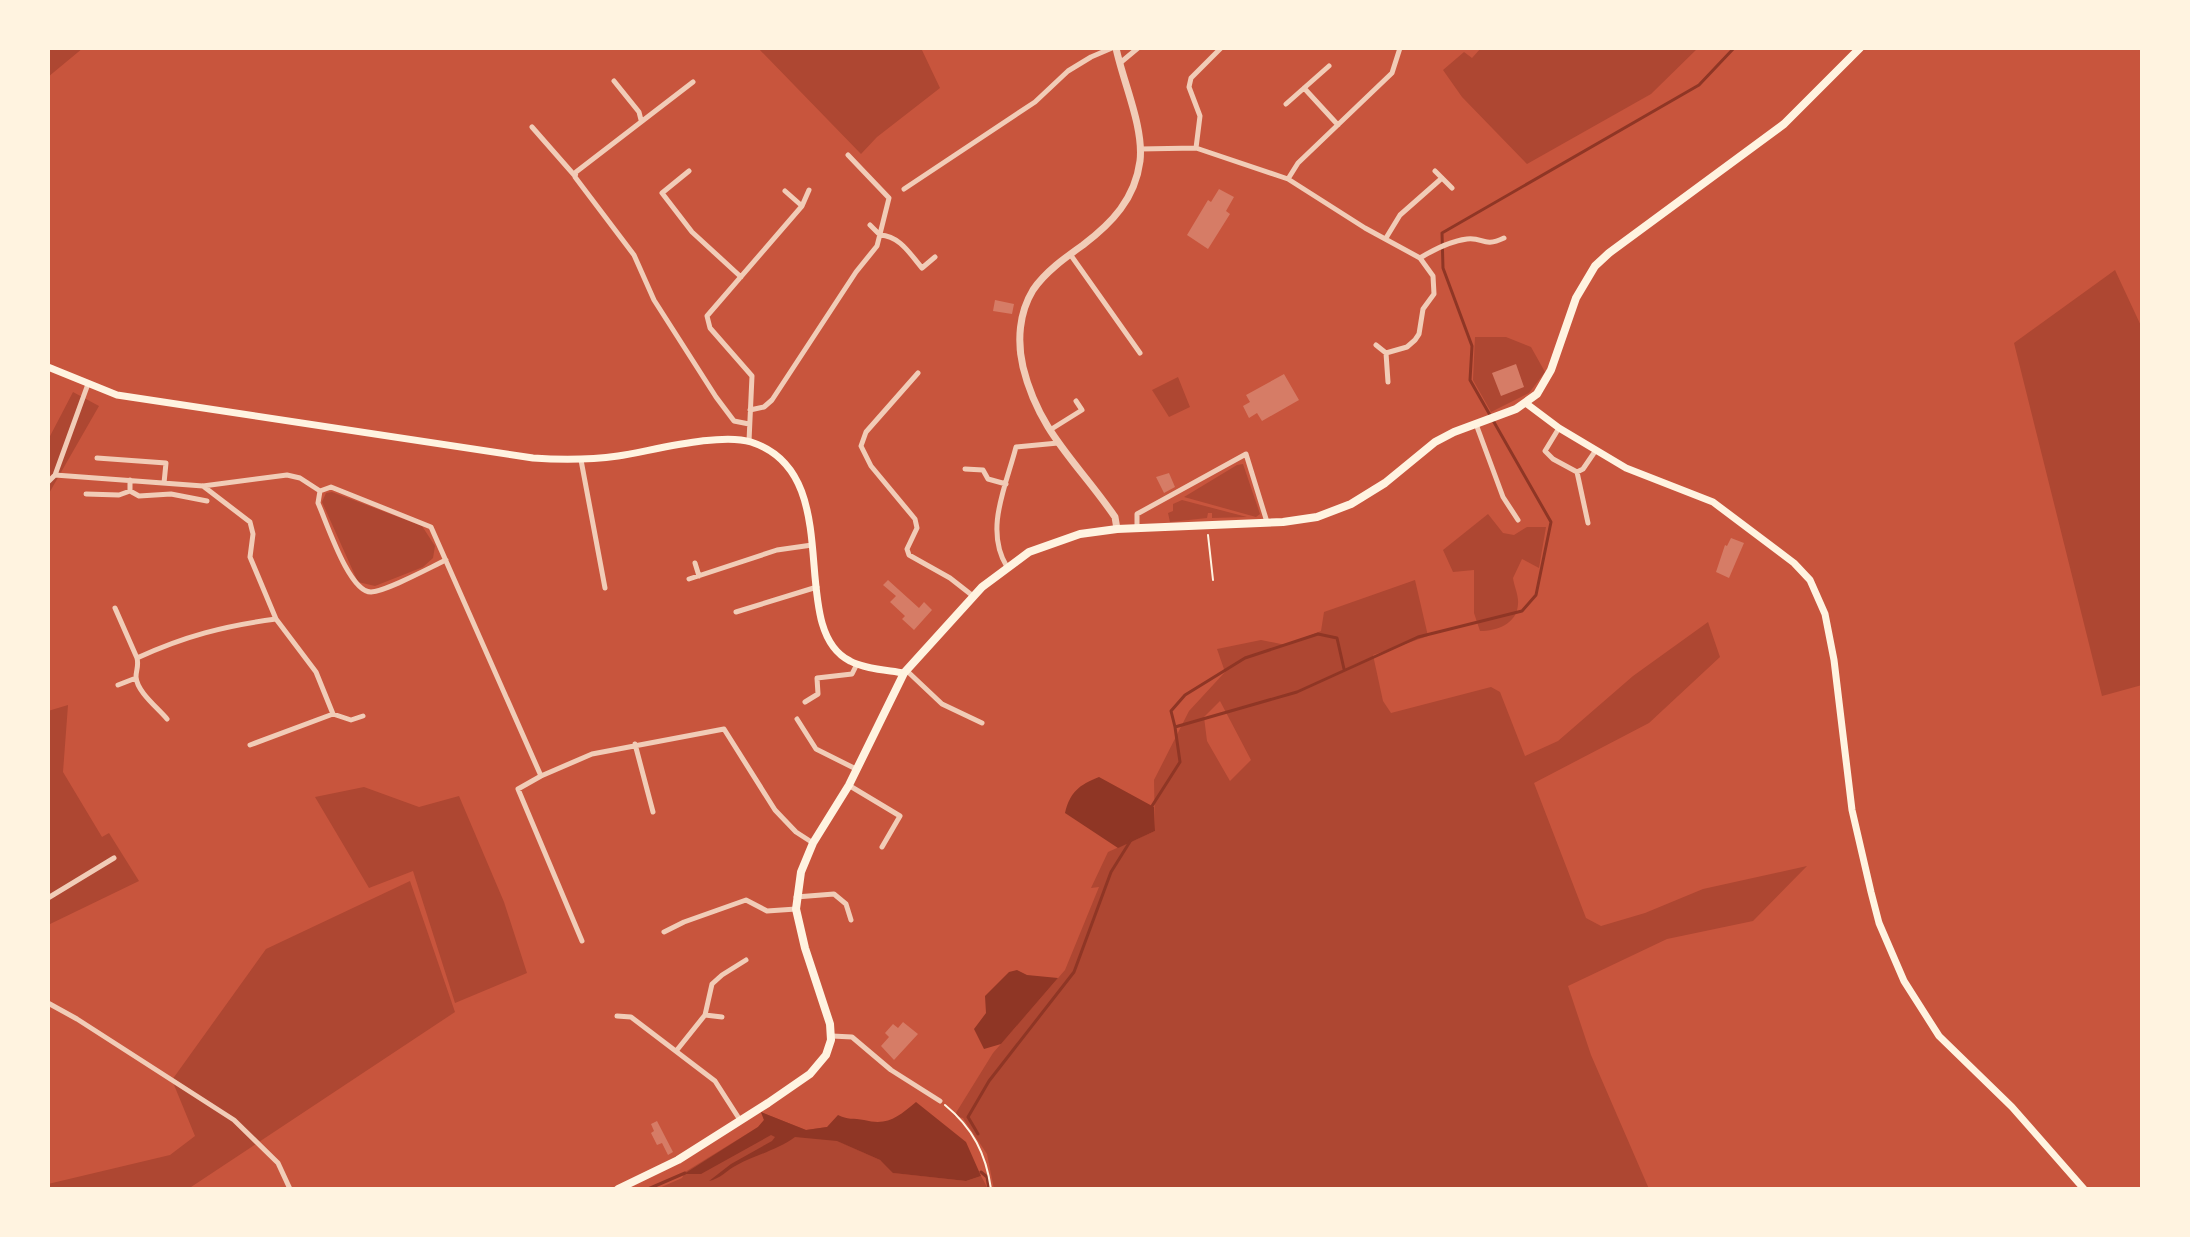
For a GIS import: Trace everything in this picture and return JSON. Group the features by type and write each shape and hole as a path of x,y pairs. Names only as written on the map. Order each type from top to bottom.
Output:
{"main road":[{"path":"618,1189 668,1166 740,1121 810,1074 826,1055 832,1036 796,909 795,897 801,872 813,843 849,785 905,671 973,596 1029,552 1080,534 1117,529 1267,523 1317,517 1351,504 1385,483 1435,442 1527,404 1545,384 1576,298 1595,266 1784,124 1860,48"},
{"path":"48,367 117,395 533,458 581,460 709,441 749,441 775,453 792,472 803,497 822,622 829,642 837,652 857,664 905,671"},
{"path":"1527,404 1559,428 1626,468 1713,502 1794,563 1810,580 1825,614 1852,810 1871,892 1879,923 1904,981 1939,1036 2012,1107 2084,1189"}],"street":[{"path":"904,189 1035,102 1068,71 1099,50 1114,48 1140,149 1139,165 1125,204 1105,228 1070,254 1034,289 1021,324 1020,354 1036,409 1049,431 1113,513 1117,529"},
{"path":"1119,64 1138,48"},
{"path":"1196,148 1200,116 1189,87 1191,78 1221,48"},
{"path":"1288,179 1298,163 1392,73 1400,48"},
{"path":"1286,104 1329,66"},
{"path":"614,81 639,112 641,121 637,124"},
{"path":"575,177 576,172 693,82"},
{"path":"1304,88 1338,125"},
{"path":"532,127 575,177 634,255 654,300 716,397 734,421 749,424"},
{"path":"1140,149 1196,148 1288,179 1420,258 1433,276 1434,294 1423,309 1415,340 1407,347 1386,353"},
{"path":"750,410 764,407 772,400 856,272 877,246 889,198 848,155"},
{"path":"689,171 662,193 692,232 741,277"},
{"path":"1435,171 1452,188"},
{"path":"1386,239 1400,215 1442,178"},
{"path":"749,441 752,376 706,322 711,310 802,206 809,190"},
{"path":"785,191 802,206"},
{"path":"870,225 880,235 892,235 897,239 922,268 935,257"},
{"path":"1420,258 1435,249 1469,239 1490,244 1504,238"},
{"path":"1070,254 1140,353"},
{"path":"1376,345 1386,353 1388,382"},
{"path":"918,373 866,432 861,446 871,466 915,518 917,528 907,549 909,555 950,578 973,596"},
{"path":"48,482 55,475 88,384"},
{"path":"1049,431 1082,410 1076,401"},
{"path":"1476,424 1503,497 1518,520"},
{"path":"1559,428 1545,451 1577,472 1588,523"},
{"path":"1007,567 997,546 999,502 1016,447 1058,443"},
{"path":"1577,472 1583,469 1596,449"},
{"path":"1137,528 1137,514 1246,454 1267,523"},
{"path":"97,458 166,463 164,483"},
{"path":"581,460 605,588"},
{"path":"965,469 983,470 988,479 1006,484"},
{"path":"55,475 203,486 287,475 300,478 320,491"},
{"path":"130,480 130,491"},
{"path":"203,486 250,522 253,534 250,557 276,619 316,672 333,714"},
{"path":"320,491 331,487 427,524 434,532 541,776"},
{"path":"86,494 119,495 130,491 139,496 171,494 207,501"},
{"path":"320,491 318,503 351,579 361,590 375,592 446,560"},
{"path":"689,579 777,550 812,545"},
{"path":"695,563 699,576"},
{"path":"736,612 817,587"},
{"path":"115,608 137,658 139,687 167,719"},
{"path":"137,658 198,633 276,619"},
{"path":"805,702 818,694 817,678 852,674 857,664"},
{"path":"905,671 942,704 982,723"},
{"path":"118,685 136,678"},
{"path":"250,745 333,714 351,720 363,716"},
{"path":"797,719 816,749 856,769"},
{"path":"582,941 518,789 573,761 635,744 724,729 785,823 813,843"},
{"path":"635,744 653,812"},
{"path":"849,785 900,816 882,847"},
{"path":"48,898 114,858"},
{"path":"795,897 834,894 846,904 851,920"},
{"path":"664,932 746,900 767,911 796,909"},
{"path":"677,1050 705,1015 712,984 746,960"},
{"path":"48,1003 234,1120 278,1163 290,1189"},
{"path":"705,1015 722,1017"},
{"path":"617,1016 631,1017 715,1081 740,1121"},
{"path":"832,1036 852,1037 891,1070 940,1101"}],"path":[{"path":"1208,539 1213,580"},
{"path":"940,1101 960,1117 985,1156 991,1189"}],"shaded area":[{"path":"48,48 83,48 48,77"},
{"path":"758,48 921,48 940,88 877,137 861,154"},
{"path":"1481,48 1698,48 1651,94 1527,164 1462,97 1443,70 1464,52 1472,58"},
{"path":"2115,270 2142,328 2142,685 2102,696 2014,343"},
{"path":"1475,337 1506,337 1531,347 1545,372 1529,393 1491,412 1473,380"},
{"path":"1178,377 1190,407 1169,417 1152,390"},
{"path":"73,392 99,406 48,495 48,440"},
{"path":"1243,464 1260,514 1256,517 1184,497 1237,465"},
{"path":"332,492 422,526 435,546 433,558 423,567 375,586 358,582 322,502 326,493"},
{"path":"1182,500 1247,517 1212,518 1212,513 1208,513 1207,518 1170,522 1168,513 1173,511 1173,504"},
{"path":"1488,514 1503,533 1514,535 1527,527 1546,527 1539,568 1522,559 1513,578 1518,601 1514,617 1499,628 1480,631 1474,613 1474,570 1453,572 1443,550"},
{"path":"1415,580 1428,636 1373,655 1383,701 1391,713 1491,687 1500,692 1525,756 1558,741 1633,676 1708,622 1720,657 1649,723 1534,783 1586,918 1601,926 1645,913 1703,889 1807,866 1753,921 1667,939 1568,986 1591,1055 1649,1189 994,1189 987,1154 963,1118 954,1116 993,1053 1065,970 1099,887 1091,888 1108,852 1155,831 1154,780 1189,711 1225,672 1217,649 1261,640 1286,645 1321,631 1324,612","holes":["1220,701 1251,760 1230,781 1207,741 1204,717"]},
{"path":"68,705 63,772 102,837 109,833 139,881 48,925 48,711"},
{"path":"1099,777 1154,807 1155,831 1118,848 1065,813 1076,790"},
{"path":"364,787 419,807 459,796 504,902 527,973 455,1003 413,871 369,888 315,797"},
{"path":"410,881 455,1012 188,1189 48,1189 48,1184 170,1155 195,1136 172,1080 266,949"},
{"path":"1017,970 1027,975 1058,978 1001,1044 984,1049 974,1029 986,1013 985,996 1009,972"},
{"path":"916,1102 966,1142 981,1176 966,1181 893,1173 880,1160 837,1141 795,1137 709,1181 731,1164 772,1141 775,1137 771,1135 701,1174 684,1174 758,1127 764,1120 761,1112 806,1130 827,1127 838,1115 872,1122 886,1121"},
{"path":"761,1112 806,1130 827,1127 840,1142 880,1160 894,1173 966,1181 981,1176 988,1189 657,1189 682,1178 685,1172 758,1127 764,1120"}],"building":[{"path":"1219,189 1234,197 1226,211 1230,214 1208,249 1187,235 1208,200 1211,202"},
{"path":"995,300 1014,304 1012,314 993,311"},
{"path":"1516,364 1524,387 1501,396 1492,373"},
{"path":"1284,374 1299,400 1262,421 1257,413 1249,418 1243,406 1250,402 1246,395"},
{"path":"1169,473 1175,487 1164,493 1156,477"},
{"path":"1731,538 1744,543 1729,578 1716,572 1725,545"},
{"path":"888,580 919,608 924,602 932,610 914,630 890,602 896,596 883,585"},
{"path":"903,1022 918,1034 894,1060 881,1046 889,1037 885,1033 893,1024 898,1028"},
{"path":"657,1121 673,1152 668,1155 662,1143 657,1145 651,1133 654,1131 651,1124"}],"waterway":[{"path":"1152,806 1180,762 1175,727 1297,692 1418,637 1522,611 1536,595 1551,522 1470,380 1472,346 1443,268 1442,233 1699,85 1734,48"},
{"path":"1175,727 1171,711 1185,695 1245,658 1318,634 1337,638 1344,669"},
{"path":"978,1134 968,1117 989,1081 1074,972 1111,872 1131,840"},
{"path":"981,1172 987,1177 989,1189"},
{"path":"648,1189 685,1173"}]}
